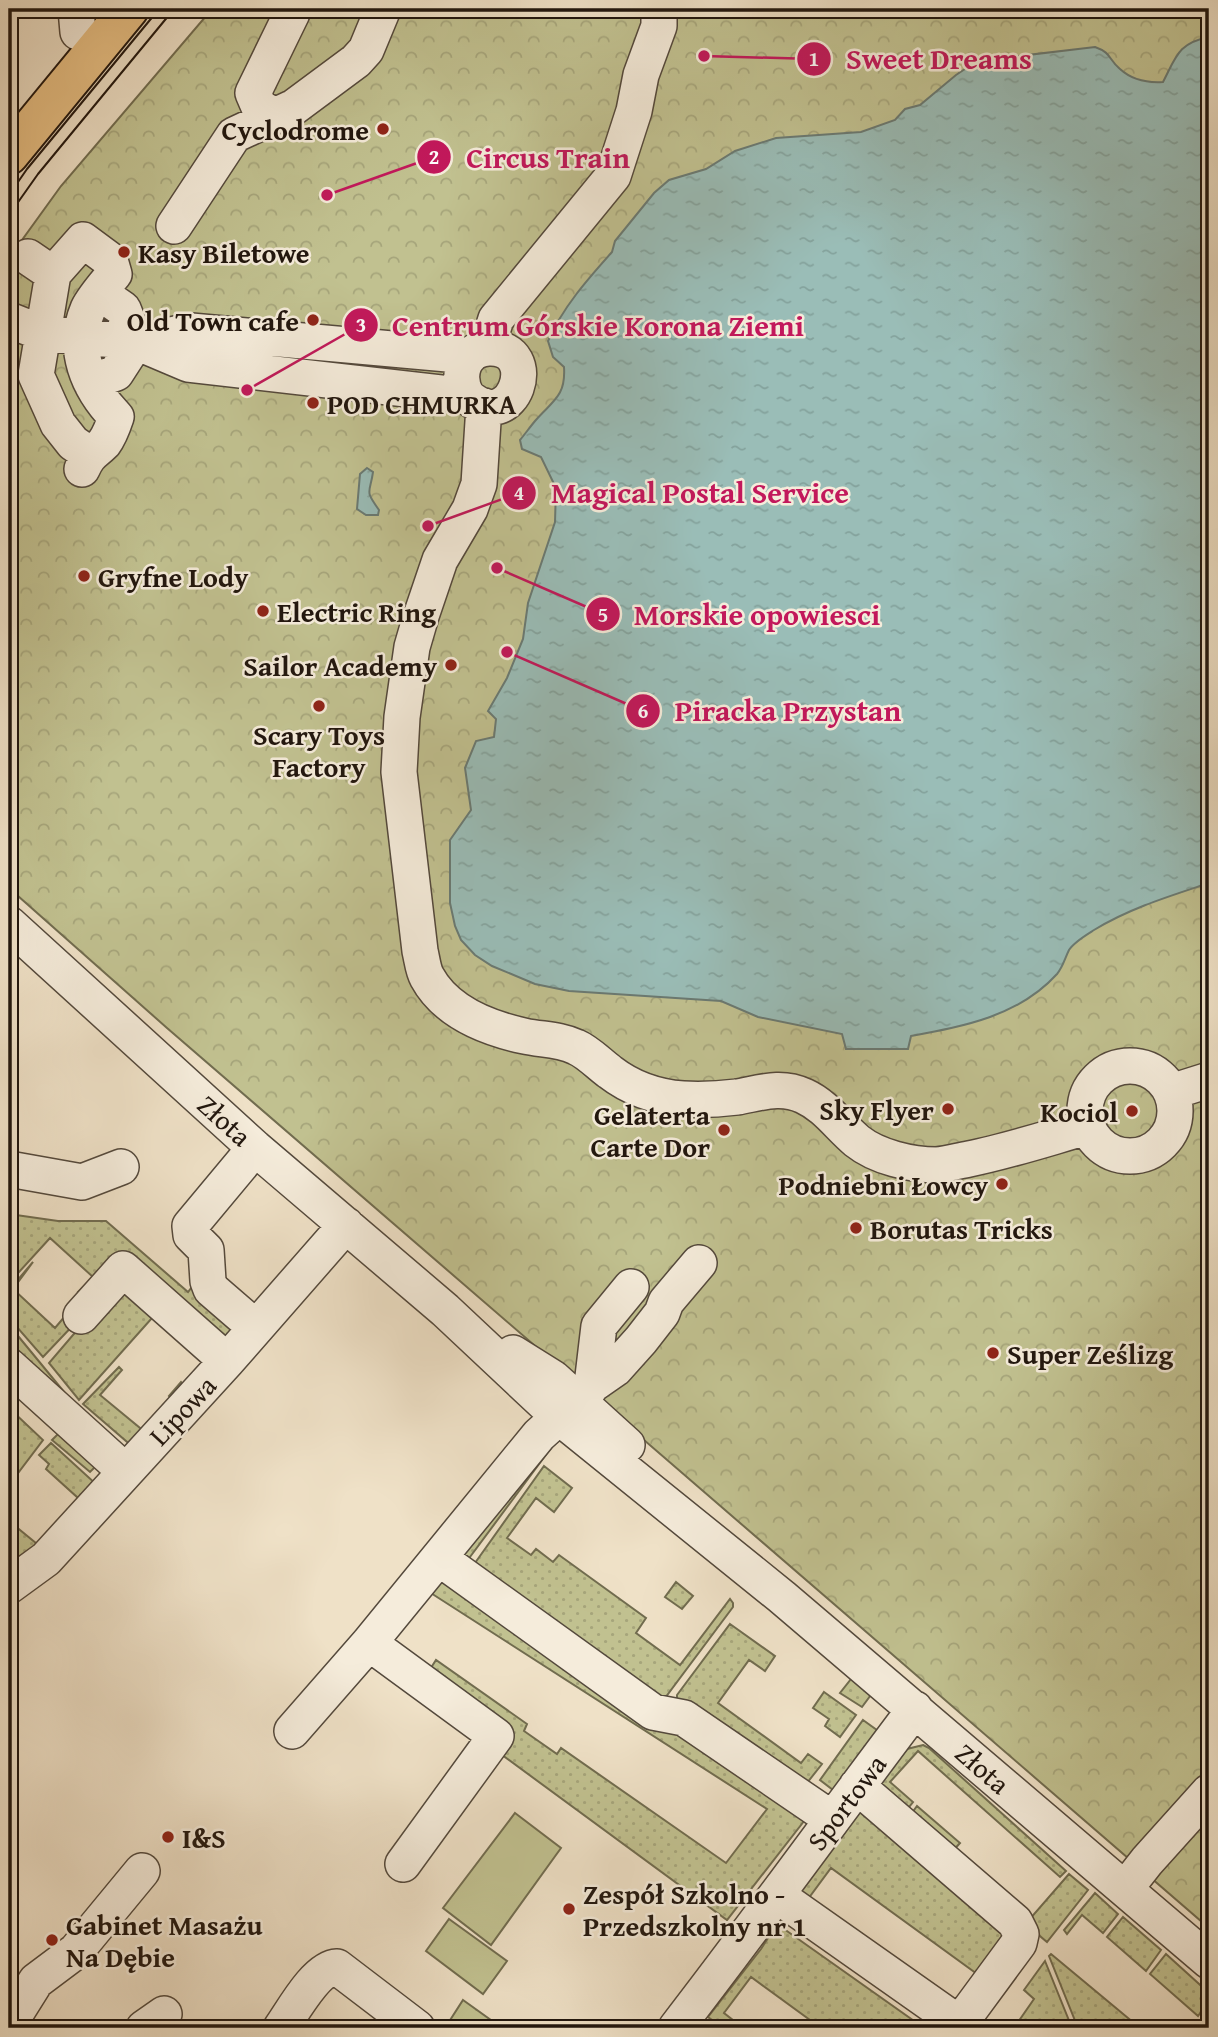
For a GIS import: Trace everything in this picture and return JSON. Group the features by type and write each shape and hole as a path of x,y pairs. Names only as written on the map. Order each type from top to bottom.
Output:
{"main road":[{"path":"9,155 129,9"},
{"path":"9,114 84,17"}],"street":[{"path":"174,226 234,135 294,107 356,61 366,50 383,9"},
{"path":"659,9 659,26 641,75 634,111 612,176 496,320 479,352 461,371 460,380 476,401 482,462 479,484 470,509 440,560 421,616 412,647 402,717 399,772 420,951 426,975 450,1004 482,1023 527,1036 563,1041 579,1048 628,1085 643,1092 685,1099 738,1097 760,1091 783,1090 804,1096 827,1110 857,1141 877,1153 899,1159 945,1163 1011,1149 1087,1128"},
{"path":"273,115 259,107 253,93 292,13"},
{"path":"83,240 110,260 114,274 100,293 89,308 80,336 83,366 100,400 116,417 111,432 85,462 73,443 51,427 23,377 42,333 41,266 83,240"},
{"path":"100,293 123,309 136,342"},
{"path":"9,320 42,333 136,342 188,364 476,401 494,407 504,404 517,389 520,379 518,369 507,353 191,331 136,342 116,373 91,382"},
{"path":"9,342 42,333"},
{"name":"Złota","path":"9,924 255,1148 445,1310 528,1389 577,1401"},
{"path":"1138,1066 1157,1076 1171,1092 1175,1107 1174,1123 1157,1149 1127,1157 1112,1153 1098,1145 1087,1128 1085,1104 1089,1090 1110,1070 1138,1066"},
{"path":"1171,1092 1209,1080"},
{"path":"255,1148 190,1226 191,1235 206,1250 211,1289 255,1327"},
{"path":"9,1169 82,1182 121,1167"},
{"name":"Lipowa","path":"9,1586 46,1559 227,1361 346,1225"},
{"path":"292,1731 369,1643 540,1435 615,1369 641,1340 662,1313 666,1302 699,1263"},
{"path":"81,1316 123,1269 227,1361"},
{"path":"577,1401 599,1326 631,1287"},
{"name":"Złota","path":"445,1310 553,1378 756,1576 1209,1961"},
{"path":"9,1366 125,1471"},
{"path":"439,1558 653,1712 684,1718 832,1819"},
{"path":"369,1643 496,1736 403,1864"},
{"name":"Sportowa","path":"676,2028 778,1896 915,1709"},
{"path":"778,1896 957,2022 964,2019 1019,1943 1021,1934 1015,1922 857,1786"},
{"path":"1125,1889 1209,1792"},
{"path":"9,2024 36,1981 76,1951 142,1871"},
{"path":"281,2028 318,1976 329,1967 337,1967 417,2028"}],"green space":[{"path":"212,9 1209,9 1209,1928 167,1028 9,888 9,258 61,186"},
{"path":"9,1214 58,1221 106,1221 188,1292 195,1283 241,1324 224,1345 121,1260 78,1320 43,1357 9,1318 9,1290 33,1262 13,1289 55,1328 82,1296 78,1292 93,1277 50,1238 9,1283"},
{"path":"114,1287 160,1309 79,1400 49,1363"},
{"path":"9,1325 74,1404 9,1352"},
{"path":"119,1367 122,1370 100,1395 145,1432 173,1400 169,1396 181,1382 187,1389 133,1447 83,1404"},
{"path":"9,1408 43,1440 9,1485"},
{"path":"60,1432 97,1465 90,1472 52,1440"},
{"path":"51,1443 97,1485 41,1551 13,1564 9,1562 9,1521 42,1548 78,1498 46,1469 49,1464 39,1455"},
{"path":"551,1448 467,1561 463,1554"},
{"path":"544,1466 572,1488 554,1512 536,1498 507,1538 531,1555 536,1549 553,1562 559,1555 646,1618 636,1633 680,1665 730,1599 733,1603 733,1607 659,1706 475,1563"},
{"path":"435,1578 682,1721 808,1816 727,1920 498,1752 425,1677 436,1660 527,1724 524,1731 557,1754 561,1748 726,1863 767,1809 423,1588"},
{"path":"676,1582 693,1596 682,1609 665,1597"},
{"path":"730,1624 775,1656 765,1671 749,1660 718,1703 801,1763 808,1754 822,1764 803,1788 677,1699 677,1695"},
{"path":"855,1674 873,1692 862,1707 840,1693"},
{"path":"824,1692 856,1715 840,1737 825,1726 829,1719 813,1708"},
{"path":"863,1720 881,1733 837,1793 820,1780"},
{"path":"923,1745 1066,1871 1060,1877 918,1751 890,1782 913,1802 905,1812 878,1786 907,1749"},
{"path":"867,1801 1010,1925 984,1979 831,1868 808,1899 798,1895"},
{"path":"917,1806 960,1843 951,1853 909,1817"},
{"path":"515,1813 561,1848 491,1945 443,1908"},
{"path":"1069,1874 1088,1890 1047,1942 1034,1931 1028,1921"},
{"path":"1095,1893 1118,1914 1103,1933 1082,1915 1067,1934 1064,1930"},
{"path":"1123,1917 1161,1950 1146,1971 1107,1937"},
{"path":"449,1919 507,1961 483,1994 426,1951"},
{"path":"777,1924 924,2028 821,2028 751,1977 724,2013 738,2024 735,2028 723,2028 708,2017"},
{"path":"1051,1954 1140,2028 1078,2028 1049,1956"},
{"path":"1166,1954 1209,1993 1209,2001 1198,2016 1150,1974"},
{"path":"1045,1961 1072,2028 1014,2028 1034,1999 1024,1990"},
{"path":"463,2000 495,2023 491,2028 445,2028"}],"water":[{"path":"1209,37 1209,883 1150,903 1108,922 1074,944 1057,974 1026,1000 971,1023 911,1036 908,1049 846,1049 842,1034 758,1017 721,1001 569,991 535,984 492,966 475,955 461,940 450,903 450,840 471,810 465,768 476,741 494,737 496,719 488,711 507,678 523,639 528,603 555,522 556,488 541,457 522,449 520,440 557,398 563,385 564,367 553,357 548,341 568,305 612,252 615,241 654,193 669,180 706,169 735,151 776,138 861,132 895,120 905,109 920,105 977,61 1095,47 1107,54 1130,76 1163,82 1184,47"},
{"path":"367,468 373,472 369,491 379,510 378,515 366,515 357,509 360,474"}],"tram line":[{"path":"9,195 27,169 159,9"},
{"path":"9,215 38,174 174,9"}],"place":[{"name":"Sweet Dreams","path":"704,56"},
{"name":"Cyclodrome","path":"383,129"},
{"name":"Circus Train","path":"327,195"},
{"name":"Kasy Biletowe","path":"124,252"},
{"name":"Old Town cafe","path":"313,320"},
{"name":"Centrum Górskie Korona Ziemi","path":"247,390"},
{"name":"POD CHMURKA","path":"313,403"},
{"name":"Magical Postal Service","path":"428,526"},
{"name":"Morskie opowiesci","path":"497,568"},
{"name":"Gryfne Lody","path":"84,576"},
{"name":"Electric Ring","path":"263,611"},
{"name":"Piracka Przystan","path":"507,652"},
{"name":"Sailor Academy","path":"451,665"},
{"name":"Scary Toys Factory","path":"319,706"},
{"name":"Sky Flyer","path":"948,1109"},
{"name":"Kociol","path":"1132,1111"},
{"name":"Gelaterta Carte Dor","path":"724,1130"},
{"name":"Podniebni Łowcy","path":"1002,1184"},
{"name":"Borutas Tricks","path":"856,1228"},
{"name":"Super Ześlizg","path":"993,1353"},
{"name":"I&S","path":"168,1837"},
{"name":"Zespół Szkolno - Przedszkolny nr 1","path":"569,1909"},
{"name":"Gabinet Masażu Na Dębie","path":"52,1940"}]}
